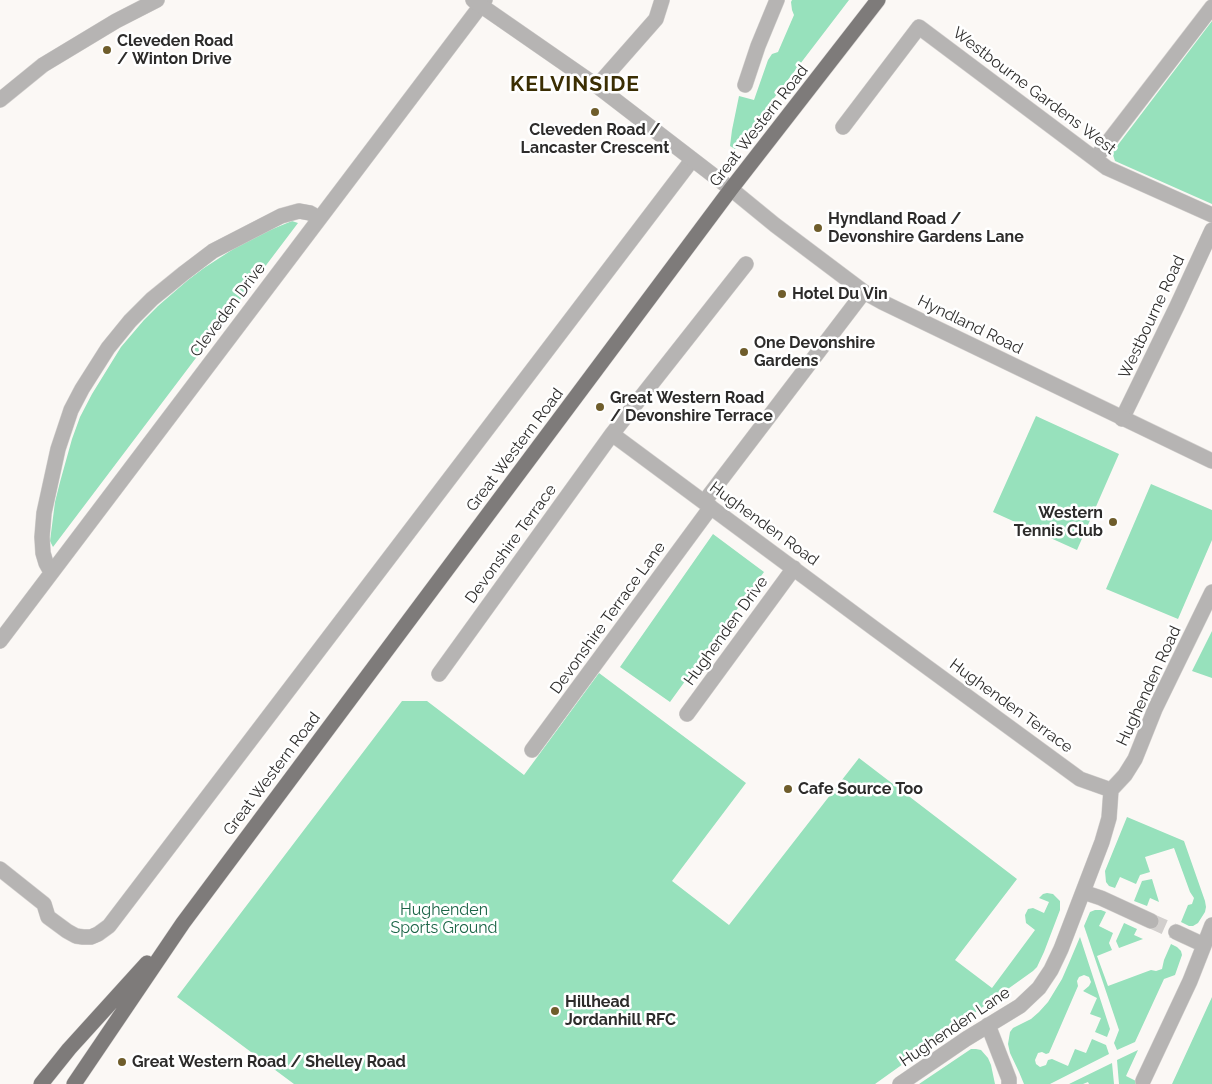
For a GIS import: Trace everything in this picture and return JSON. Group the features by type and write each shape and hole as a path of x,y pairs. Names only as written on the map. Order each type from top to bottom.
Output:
{"main road":[{"name":"Great Western Road","path":"74,1084 183,923 732,189 878,0"},
{"name":"Great Western Road","path":"41,1084 69,1049 183,923"}],"street":[{"path":"0,100 42,65 116,21 158,0"},
{"path":"597,86 656,19 662,0"},
{"path":"745,85 758,46 777,0"},
{"name":"Hyndland Road","path":"480,2 597,86 732,189 774,226 864,292 1122,419 1212,461"},
{"name":"Cleveden Drive","path":"0,641 319,218 388,130 480,2"},
{"path":"1095,159 1212,6"},
{"name":"Westbourne Gardens West","path":"843,127 919,27 1107,168 1212,215"},
{"name":"Great Western Road","path":"0,869 44,904 48,917 76,936 83,937 98,934 109,926 692,160"},
{"path":"52,572 42,553 42,537 44,513 58,449 71,410 108,348 152,298 213,251 281,216 299,211 310,213 319,218"},
{"name":"Westbourne Road","path":"1122,419 1212,230"},
{"name":"Devonshire Terrace","path":"439,674 612,434 746,264"},
{"name":"Devonshire Terrace Lane","path":"532,750 707,504 864,292"},
{"name":"Hughenden Road","path":"612,434 894,643"},
{"name":"Hughenden Drive","path":"687,714 794,568"},
{"name":"Hughenden Road","path":"1112,790 1125,775 1135,758 1155,709 1212,592"},
{"name":"Hughenden Terrace","path":"894,643 1080,779 1112,790"},
{"name":"Hughenden Lane","path":"900,1084 966,1039 1020,1006 1039,988 1051,970 1061,949 1102,842 1109,818 1112,790"},
{"path":"1083,892 1101,898 1151,921"},
{"path":"1143,1081 1190,981 1212,925"},
{"path":"1176,932 1204,945"},
{"path":"988,1025 1009,1084"}],"green space":[{"path":"792,0 849,0 735,149 730,146 739,96 754,100 768,60 772,54 778,52 794,15"},
{"path":"1212,21 1212,204 1115,161 1113,155 1114,150"},
{"path":"292,221 298,223 53,547 50,541 55,502 72,439 80,417 92,394 121,347 158,306 204,268 241,244"},
{"path":"1036,416 1119,454 1077,550 993,512"},
{"path":"1151,484 1212,510 1212,540 1178,619 1106,589"},
{"path":"713,534 764,572 670,702 620,667"},
{"path":"1212,631 1212,678 1192,671"},
{"name":"Hughenden Sports Ground","path":"599,673 746,783 672,881 729,925 859,758 1017,879 955,960 992,988 1035,930 1026,923 1025,915 1028,909 1033,908 1044,913 1049,902 1039,898 1047,893 1053,894 1060,901 1060,910 1037,967 875,1084 294,1084 177,997 402,701 427,701 524,775"},
{"path":"1127,817 1184,841 1205,901 1205,912 1198,923 1189,926 1181,922 1188,905 1192,904 1194,898 1174,848 1145,857 1150,872 1140,875 1136,884 1120,877 1115,888 1109,886 1106,882 1105,871"},
{"path":"1152,879 1159,902 1150,898 1147,906 1134,901 1142,881"},
{"path":"1095,910 1106,912 1099,926 1113,933 1109,943 1112,950 1097,956 1108,986 1151,970 1162,969 1171,944 1181,951 1182,955 1175,975 1164,979 1135,1042 1117,1050 1114,1043 1119,1030 1084,926 1090,912"},
{"path":"1124,923 1137,929 1134,935 1143,939 1119,948 1116,941"},
{"path":"1080,937 1110,1029 1107,1037 1095,1032 1101,1018 1090,1014 1097,998 1083,991 1091,982 1089,977 1084,975 1079,977 1077,981 1078,986 1049,1053 1038,1053 1035,1060 1036,1064 1040,1067 1046,1065 1048,1060 1052,1059 1068,1066 1075,1049 1086,1053 1092,1039 1106,1045 1109,1054 1050,1084 1024,1084 1010,1053 1008,1044 1010,1032 1013,1028 1031,1019 1048,1002 1062,979"},
{"path":"1212,997 1212,1084 1172,1084 1196,1032"},
{"path":"971,1049 981,1050 988,1058 995,1084 919,1084"},
{"path":"1138,1050 1126,1076 1142,1084 1119,1084 1117,1060"},
{"path":"1112,1063 1114,1084 1089,1084 1088,1082 1069,1084"}],"tunnel":[{"path":"1151,921 1176,932"}],"place":[{"name":"Cleveden Road / Winton Drive","path":"107,50"},
{"name":"Cleveden Road / Lancaster Crescent","path":"595,112"},
{"name":"Hyndland Road / Devonshire Gardens Lane","path":"818,228"},
{"name":"Hotel Du Vin","path":"782,294"},
{"name":"One Devonshire Gardens","path":"744,352"},
{"name":"Great Western Road / Devonshire Terrace","path":"600,407"},
{"name":"Western Tennis Club","path":"1113,522"},
{"name":"Cafe Source Too","path":"788,789"},
{"name":"Hillhead Jordanhill RFC","path":"555,1011"},
{"name":"Great Western Road / Shelley Road","path":"122,1062"}],"district":[{"name":"KELVINSIDE","path":"575,85"}]}
